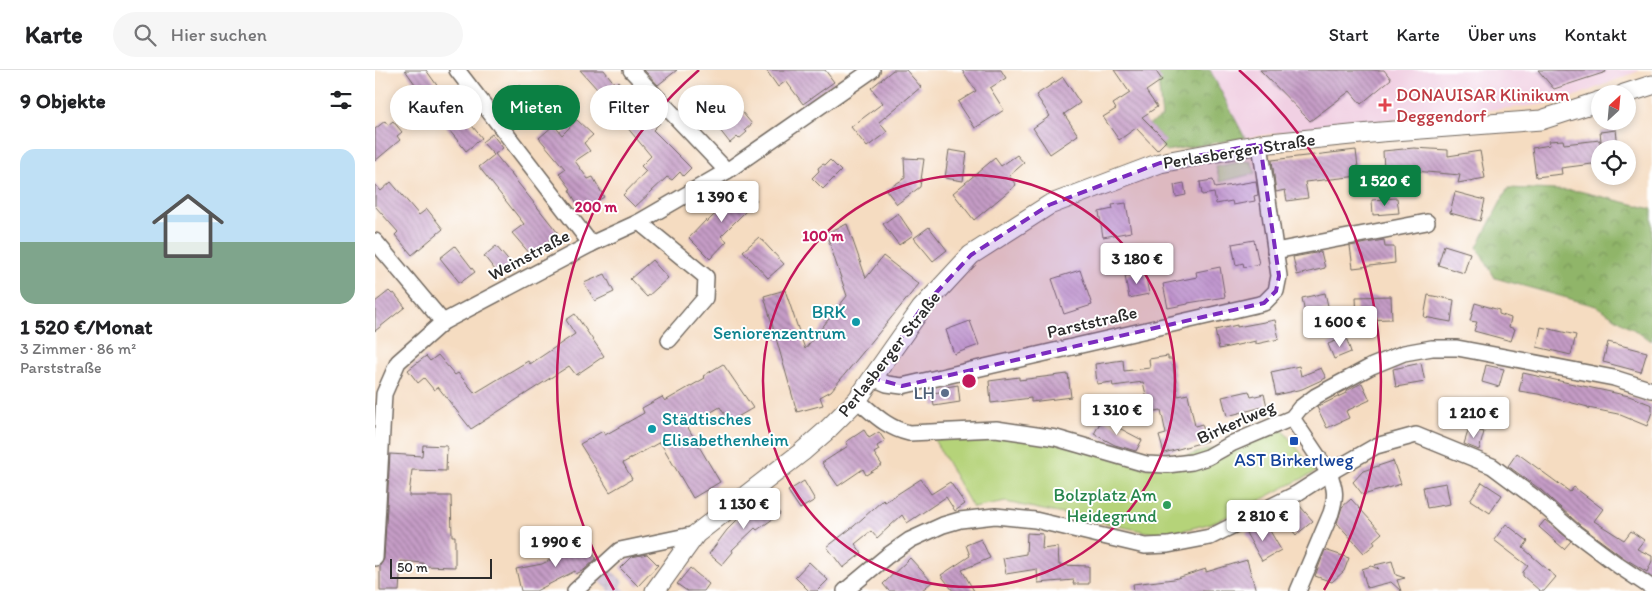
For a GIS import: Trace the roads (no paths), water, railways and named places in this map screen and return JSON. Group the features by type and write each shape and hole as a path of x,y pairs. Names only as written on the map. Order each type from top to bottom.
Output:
{"street":[{"path":"457,70 591,244"},
{"path":"631,70 727,171"},
{"name":"Weinstraße","path":"375,558 378,439 384,394 398,362 443,322 591,244 639,222 727,171 849,77 872,70"},
{"path":"1636,90 1652,85"},
{"name":"Perlasberger Straße","path":"655,591 695,534 802,452 857,400 921,309 971,255 1049,205 1160,163 1260,144 1381,132 1541,120 1591,104"},
{"name":"Parststraße","path":"873,378 887,384 902,386 1264,303 1276,291 1279,276 1260,144"},
{"path":"639,222 706,278 705,298 669,340"},
{"path":"1275,251 1427,222"},
{"path":"375,241 443,322"},
{"name":"Birkerlweg","path":"857,400 889,425 897,430 909,433 996,429 1041,435 1146,464 1167,465 1192,462 1208,457 1233,443 1291,418 1300,408 1316,396 1372,366 1405,353 1432,348 1457,348 1484,353 1614,378 1652,390"},
{"path":"1291,418 1329,474 1335,494 1331,514 1298,591"},
{"path":"845,591 887,556 910,540 943,525 960,520 995,516 1035,520 1145,546 1211,537 1296,494 1376,446 1415,435 1492,466 1535,498 1575,533 1652,588"},
{"path":"575,591 620,550 695,534"}],"place":[{"name":"DONAUISAR Klinikum Deggendorf","path":"1385,105"},
{"name":"BRK Seniorenzentrum","path":"856,322"},
{"name":"LH","path":"945,393"},
{"name":"Städtisches Elisabethenheim","path":"652,429"},
{"name":"AST Birkerlweg","path":"1294,441"},
{"name":"Bolzplatz Am Heidegrund","path":"1167,505"}]}
